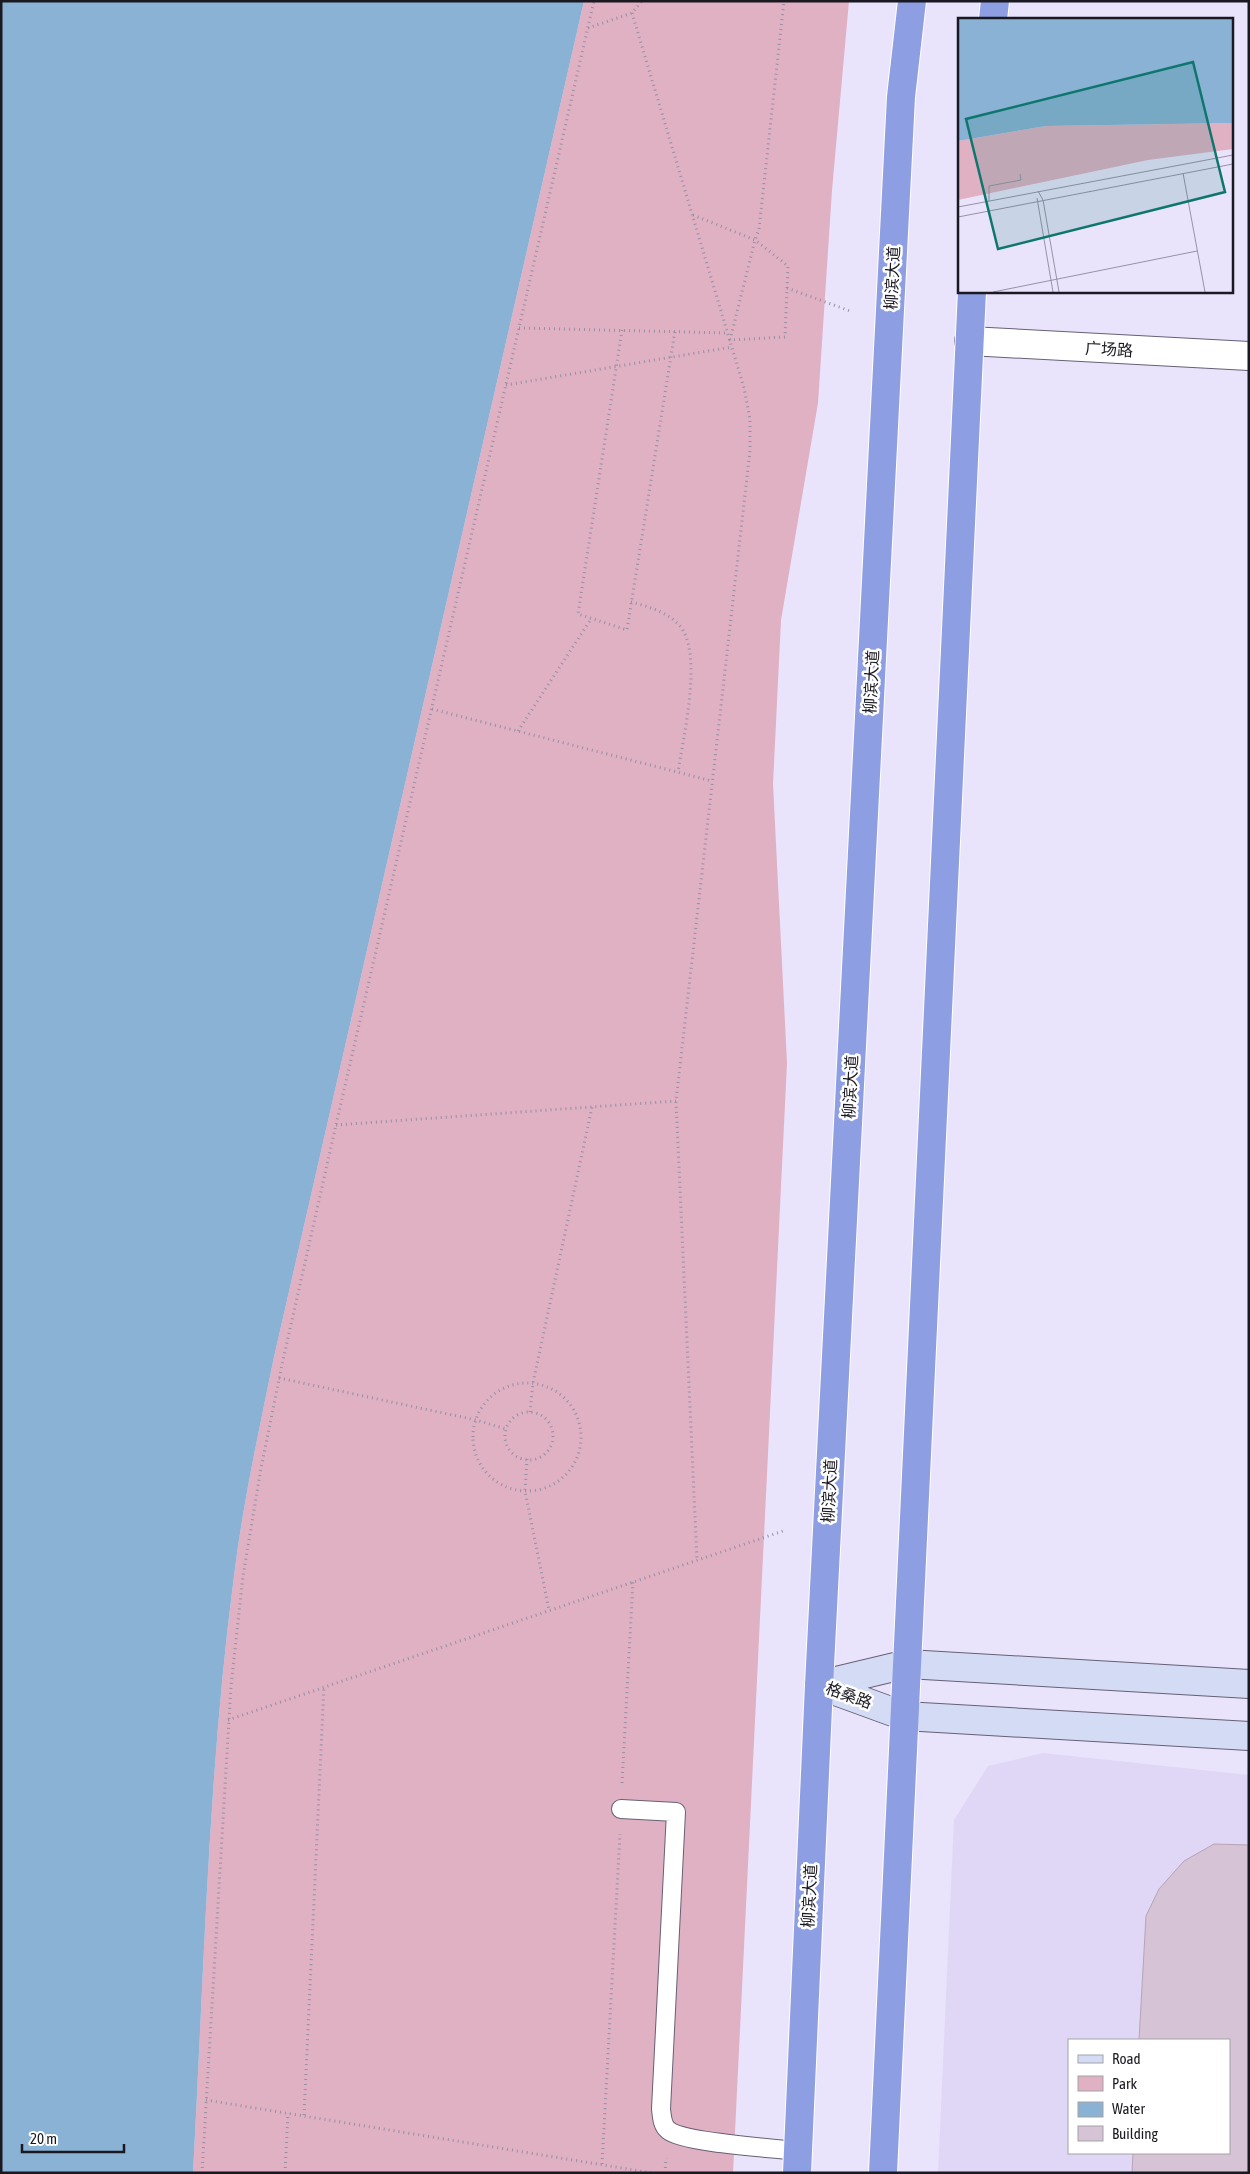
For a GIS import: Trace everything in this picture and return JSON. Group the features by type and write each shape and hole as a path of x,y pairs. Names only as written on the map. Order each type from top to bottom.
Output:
{"highway":[{"name":"柳滨大道","path":"797,2162 819,1685 900,117 912,1"},
{"path":"993,18 995,1"},
{"path":"883,2173 972,292"}],"main road":[{"name":"格桑路","path":"819,1685 907,1664 1249,1684"},
{"name":"格桑路","path":"819,1685 904,1716 1249,1736"}],"street":[{"name":"广场路","path":"969,341 1249,356"}],"lane":[{"path":"621,1809 676,1812 661,2109 662,2121 667,2130 686,2138 797,2162"}],"path":[{"path":"202,2173 228,1720 243,1576 279,1378 594,1"},
{"path":"588,28 632,14 642,1"},
{"path":"730,340 759,229 784,1"},
{"path":"632,14 748,402 751,435 676,1101 697,1560"},
{"path":"692,214 755,240 788,266 785,336 730,340"},
{"path":"787,288 850,311"},
{"path":"519,328 728,332"},
{"path":"622,330 578,614 627,630 675,331"},
{"path":"506,384 732,348"},
{"path":"631,602 655,610 679,625 687,636 691,651 690,682 678,772"},
{"path":"518,731 592,618"},
{"path":"432,709 712,781"},
{"path":"336,1125 676,1101"},
{"path":"530,1412 533,1383 592,1107"},
{"path":"279,1378 476,1420 506,1429"},
{"path":"533,1383 551,1388 566,1398 576,1413 581,1430 580,1449 574,1465 562,1478 547,1487 525,1491 513,1490 497,1482 484,1470 476,1455 473,1437 476,1420 485,1404 498,1391 515,1384 533,1383"},
{"path":"530,1412 538,1414 549,1424 552,1439 546,1453 539,1457 528,1459 517,1457 506,1445 506,1429 515,1416 530,1412"},
{"path":"528,1459 525,1491 549,1610"},
{"path":"228,1720 783,1531"},
{"path":"602,2164 633,1581"},
{"path":"304,2116 324,1686"},
{"path":"206,2100 652,2173"},
{"path":"286,2173 288,2113"}],"shaded area":[{"path":"1043,1753 1249,1775 1249,2173 938,2173 954,1820 988,1766"}],"green space":[{"path":"584,1 849,1 832,190 818,403 781,620 773,784 787,1063 733,2173 193,2173 208,1874 218,1725 234,1576 247,1494 274,1357"}],"water":[{"path":"1,1 584,1 274,1357 247,1494 234,1576 218,1725 208,1874 193,2173 1,2173"}],"building":[{"path":"1214,1844 1249,1845 1249,2173 1132,2173 1133,2154 1230,2154 1230,2039 1139,2039 1146,1916 1159,1889 1184,1861"}]}
